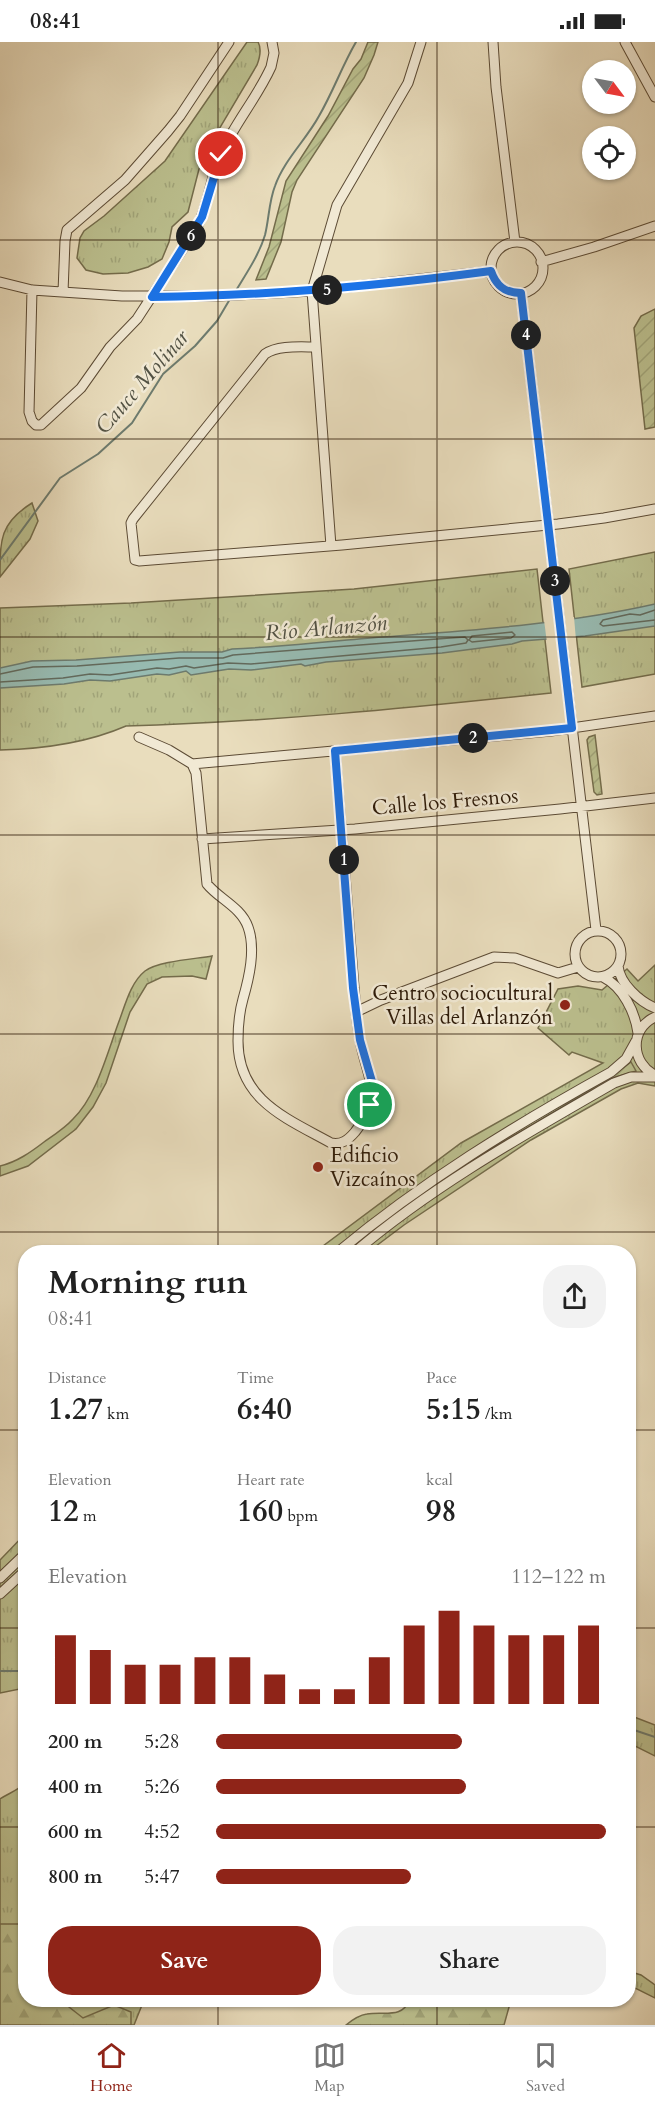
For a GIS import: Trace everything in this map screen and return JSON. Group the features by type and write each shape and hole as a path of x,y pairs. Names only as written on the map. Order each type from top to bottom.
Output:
{"street":[{"path":"63,292 67,230 125,180 168,131 229,42"},
{"path":"32,290 29,412 32,421 36,425 41,425 81,388 110,347 137,319 202,217 221,154 271,67 274,53 272,42"},
{"path":"331,546 312,291 337,205 408,83 421,42"},
{"path":"493,42 495,87 515,242"},
{"path":"625,42 655,97"},
{"path":"542,262 655,226"},
{"path":"515,242 534,249 542,262 542,273 536,284 521,293 505,291 498,286 491,271 494,255 499,249 515,242"},
{"path":"0,282 32,290 63,292 152,297 223,296 312,291 491,271"},
{"path":"521,293 596,930"},
{"path":"316,347 278,349 265,354 130,523 133,558 137,561 331,546 548,525 655,509"},
{"path":"192,764 572,728 655,716"},
{"path":"139,737 169,750 192,764 196,773 207,884 236,910 249,929 251,972 241,1009 238,1033 239,1057 243,1074 255,1092 278,1114 336,1144 350,1138 364,1120 372,1100 373,1085 360,1040 356,1011 335,751"},
{"name":"Calle los Fresnos","path":"202,839 342,830 655,798"},
{"path":"603,977 618,966 622,952 616,939 604,931 596,930 584,935 576,946 575,961 578,967 589,976 609,980 631,1008 639,1060 644,1068 655,1076"},
{"path":"356,1011 435,978 494,957 515,958 558,973 578,967"},
{"path":"618,966 621,976 629,987 645,1003 655,1008"},
{"path":"347,1245 388,1212 472,1154 611,1072 626,1059 643,1025 655,1017"},
{"path":"364,1245 423,1199 515,1140 614,1083 631,1077 655,1076"},
{"path":"0,1578 18,1561"},
{"path":"0,1594 18,1577"}],"green space":[{"path":"247,42 258,42 260,53 257,65 209,146 199,169 188,212 172,227 162,259 148,267 128,273 103,274 86,270 77,258 80,238 84,231 165,161"},
{"path":"368,42 378,42 364,78 297,180 292,192 281,242 266,279 256,280 269,247 286,181 328,116 353,69 361,59"},
{"path":"655,309 655,427 645,429 634,328 641,316"},
{"path":"32,503 38,521 30,539 0,577 0,552 4,533 21,510"},
{"path":"655,552 655,674 582,687 569,569"},
{"path":"537,569 551,693 286,718 126,726 96,737 64,744 0,750 0,608 131,603 354,589"},
{"path":"595,735 602,794 597,795 594,792 587,740"},
{"path":"212,956 206,979 192,976 162,977 147,984 130,1012 106,1083 93,1107 76,1129 28,1166 0,1176 0,1166 34,1149 66,1125 81,1110 105,1061 128,995 140,976 145,971 159,965"},
{"path":"655,965 655,1086 638,1083 621,1089 531,1140 377,1245 324,1245 461,1143 603,1063 572,1052 569,1055 538,1028 558,989 578,986 602,990 627,969 638,981"},
{"path":"631,1062 636,1071 609,1079 471,1161 354,1245 410,1201 455,1170 525,1126 606,1080"},
{"path":"18,1541 18,1689 0,1693 0,1560"},
{"path":"636,1718 655,1725 655,1756 636,1746"},
{"path":"18,1788 18,2007 141,2007 134,2025 0,2025 0,1799"},
{"path":"0,1924 18,1924 18,2007 69,2007 83,2018 109,2007 119,2007 131,2012 131,2025 0,2025"},
{"path":"636,1973 655,1985 655,1998 636,1988"},
{"path":"405,2007 509,2007 504,2025 346,2025 364,2015 402,2010"}],"water":[{"name":"Río Arlanzón","path":"655,604 655,626 585,636 305,666 301,664 251,670 229,669 191,675 186,671 110,681 90,680 0,688 0,668 32,661 180,652 222,652 232,649 486,629 588,617"}],"pier":[{"path":"574,617 576,640 547,643 544,620"}],"waterway":[{"name":"Cauce Molinar","path":"235,292 262,242 271,198 279,177 319,116 356,42"},
{"name":"Cauce Molinar","path":"0,560 60,478 98,454 132,423 163,374 195,346 217,321 230,299"},
{"path":"0,1671 18,1671"},
{"path":"636,1731 655,1737"}],"place":[{"name":"Centro sociocultural Villas del Arlanzón","path":"565,1005"},
{"name":"Edificio Vizcaínos","path":"318,1167"}],"route":[{"path":"221,154 202,217 152,297 312,291 491,271 498,286 505,291 521,293 572,728 335,751 353,988 360,1040 373,1085 370,1105"}]}
